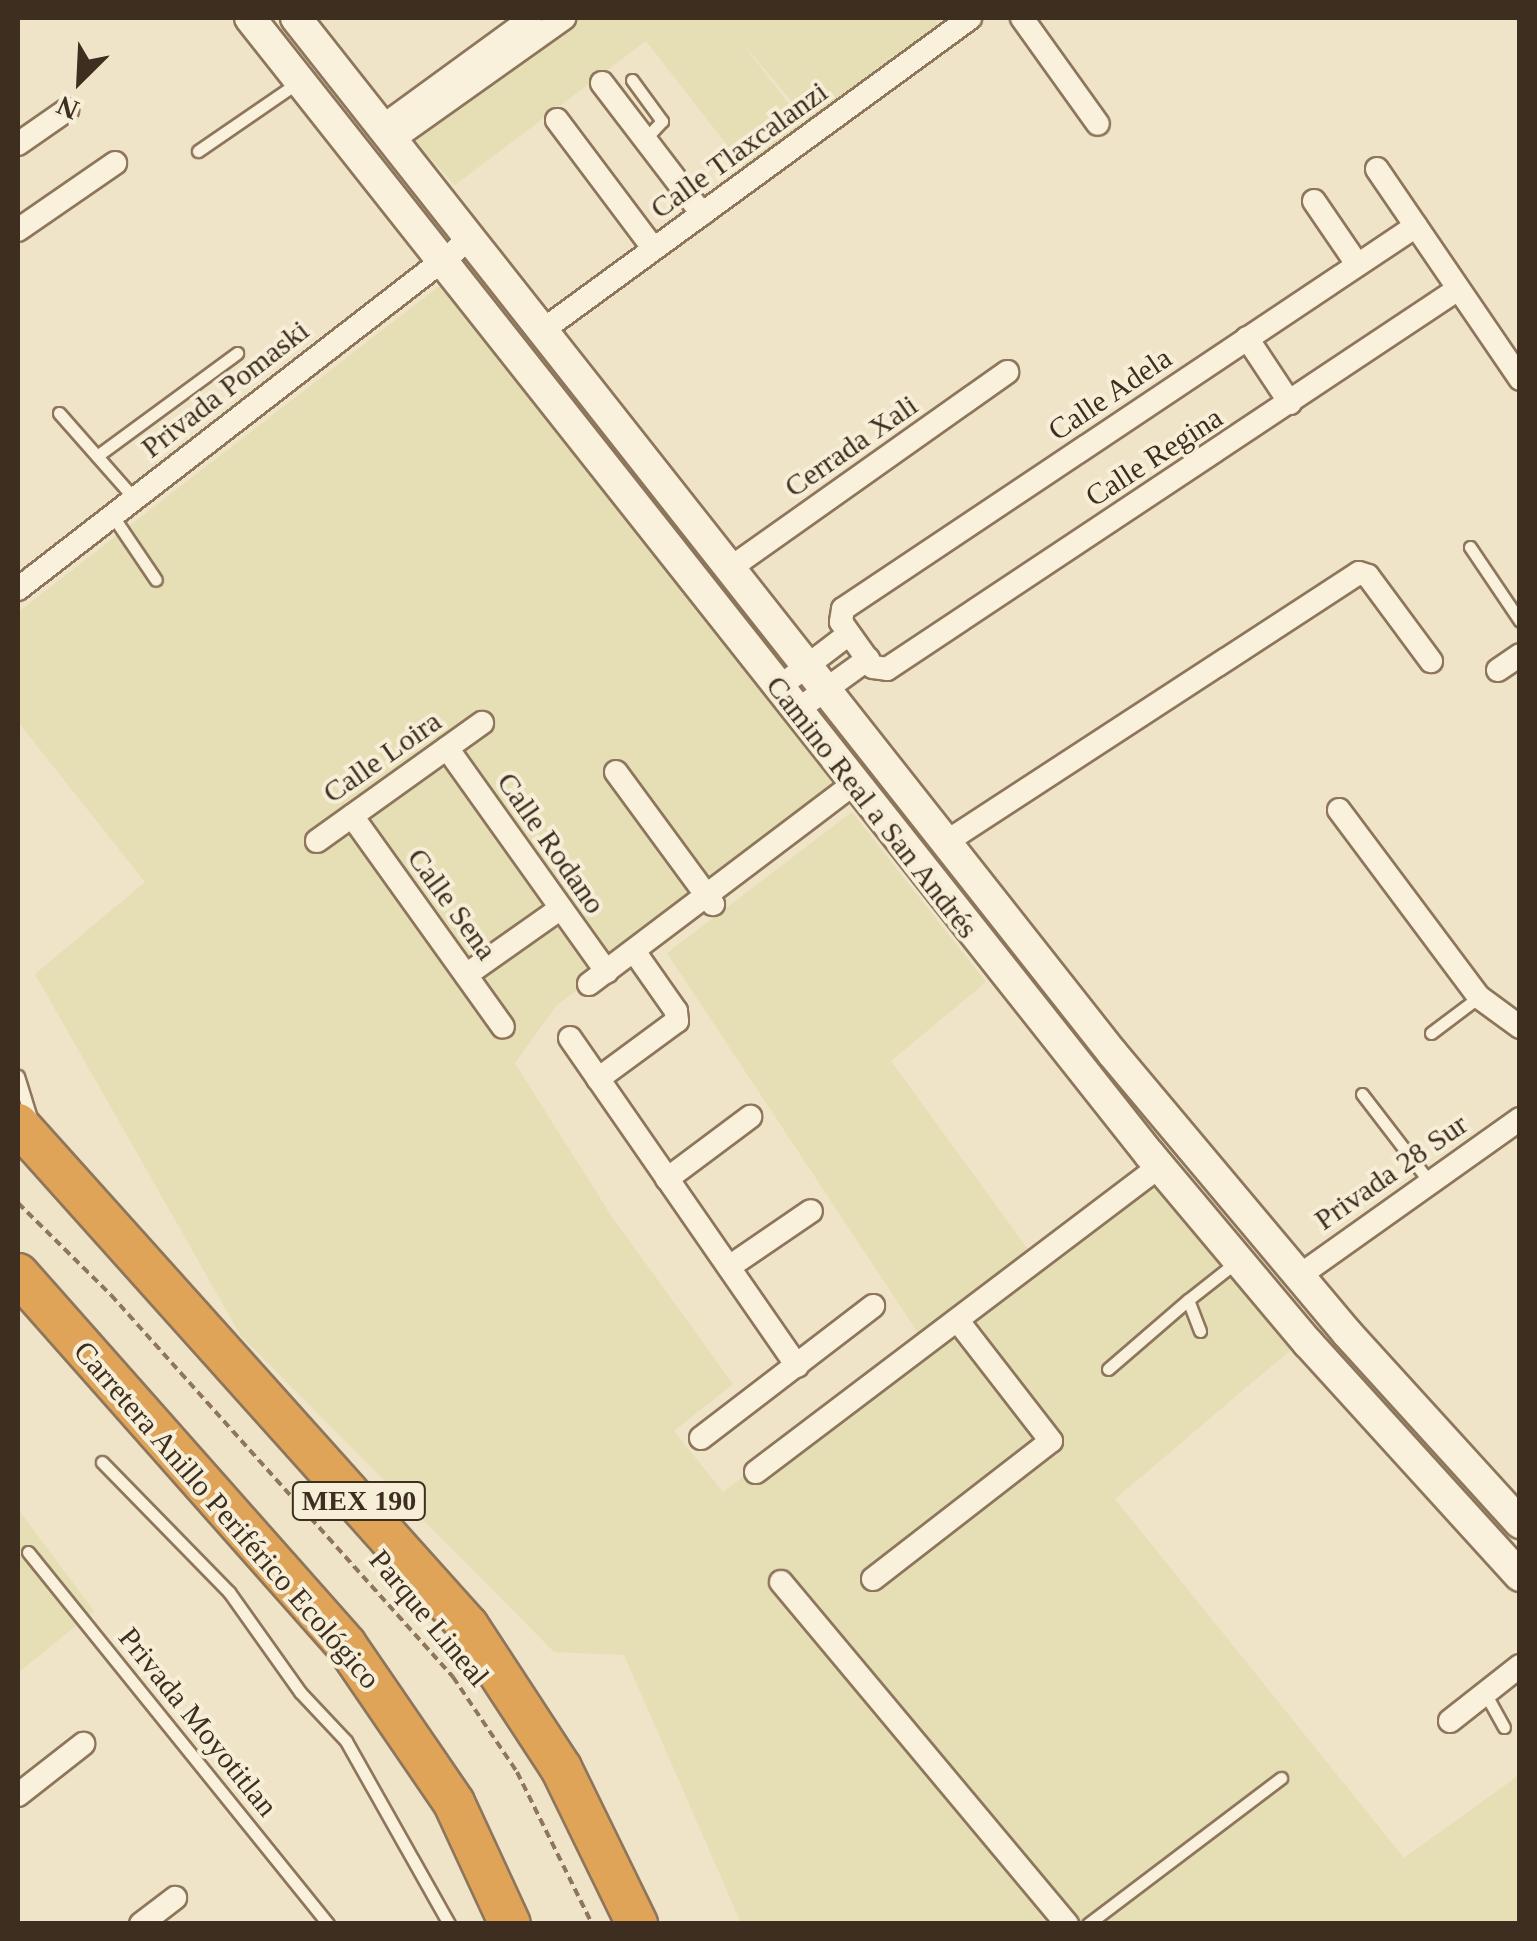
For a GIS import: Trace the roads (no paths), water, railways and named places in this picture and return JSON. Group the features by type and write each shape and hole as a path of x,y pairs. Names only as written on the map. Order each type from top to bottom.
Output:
{"highway":[{"name":"MEX 190","path":"30,1139 468,1626 562,1768 636,1924"},
{"name":"Carretera Anillo Periférico Ecológico","path":"18,1274 346,1645 454,1803 510,1924"}],"main road":[{"name":"Camino Real a San Andrés","path":"250,18 857,789 1160,1166 1320,1356 1520,1576"},
{"name":"Camino Real a San Andrés","path":"297,19 943,844 1347,1333 1520,1523"},
{"path":"269,42 297,19"},
{"path":"1320,1356 1347,1333"}],"street":[{"path":"389,133 531,18"},
{"path":"389,133 564,18"},
{"name":"Calle Tlaxcalanzi","path":"543,330 970,18"},
{"path":"1022,18 1098,124"},
{"path":"602,83 702,214"},
{"path":"18,144 67,110"},
{"path":"557,120 654,250"},
{"path":"18,230 115,162"},
{"path":"1377,169 1520,379"},
{"path":"1314,201 1357,264"},
{"name":"Calle Adela","path":"815,679 845,624 1247,338 1416,226"},
{"name":"Privada Pomaski","path":"18,589 470,239"},
{"name":"Calle Regina","path":"815,679 874,664 1290,402 1458,290"},
{"path":"1247,338 1290,402"},
{"name":"Cerrada Xali","path":"729,568 1007,372"},
{"path":"943,844 1359,573 1368,576 1431,661"},
{"path":"845,624 874,664"},
{"path":"1498,670 1520,654"},
{"path":"787,699 815,679"},
{"name":"Calle Loira","path":"316,841 482,723"},
{"name":"Calle Rodano","path":"447,748 561,908 598,978 634,952"},
{"path":"616,772 710,900"},
{"path":"598,1078 676,1021 634,952 668,927 688,923 710,900 857,789"},
{"path":"1339,810 1479,997 1520,1027"},
{"name":"Calle Sena","path":"352,816 503,1026"},
{"path":"466,976 561,908"},
{"path":"570,1038 797,1366"},
{"path":"667,1178 750,1117"},
{"name":"Privada 28 Sur","path":"1299,1276 1428,1180 1520,1120"},
{"path":"756,1472 1160,1166"},
{"path":"729,1267 811,1211"},
{"path":"702,1438 873,1306"},
{"path":"873,1579 1051,1441 957,1320"},
{"path":"781,1582 1067,1924"},
{"path":"1450,1721 1520,1666"},
{"path":"18,1795 83,1744"},
{"path":"141,1924 175,1898"}],"lane":[{"path":"632,80 662,121 645,139"},
{"path":"198,151 300,81"},
{"path":"97,456 237,353"},
{"path":"59,412 134,498"},
{"path":"112,515 156,580"},
{"path":"1470,547 1520,622"},
{"path":"1431,1034 1479,997"},
{"path":"18,1076 30,1139"},
{"path":"1362,1094 1428,1180"},
{"path":"1108,1369 1239,1261"},
{"path":"1188,1300 1200,1332"},
{"path":"102,1462 229,1592 300,1692 346,1741 449,1924"},
{"name":"Privada Moyotitlan","path":"28,1552 328,1924"},
{"path":"1484,1693 1504,1727"},
{"path":"1088,1924 1282,1778"}]}
